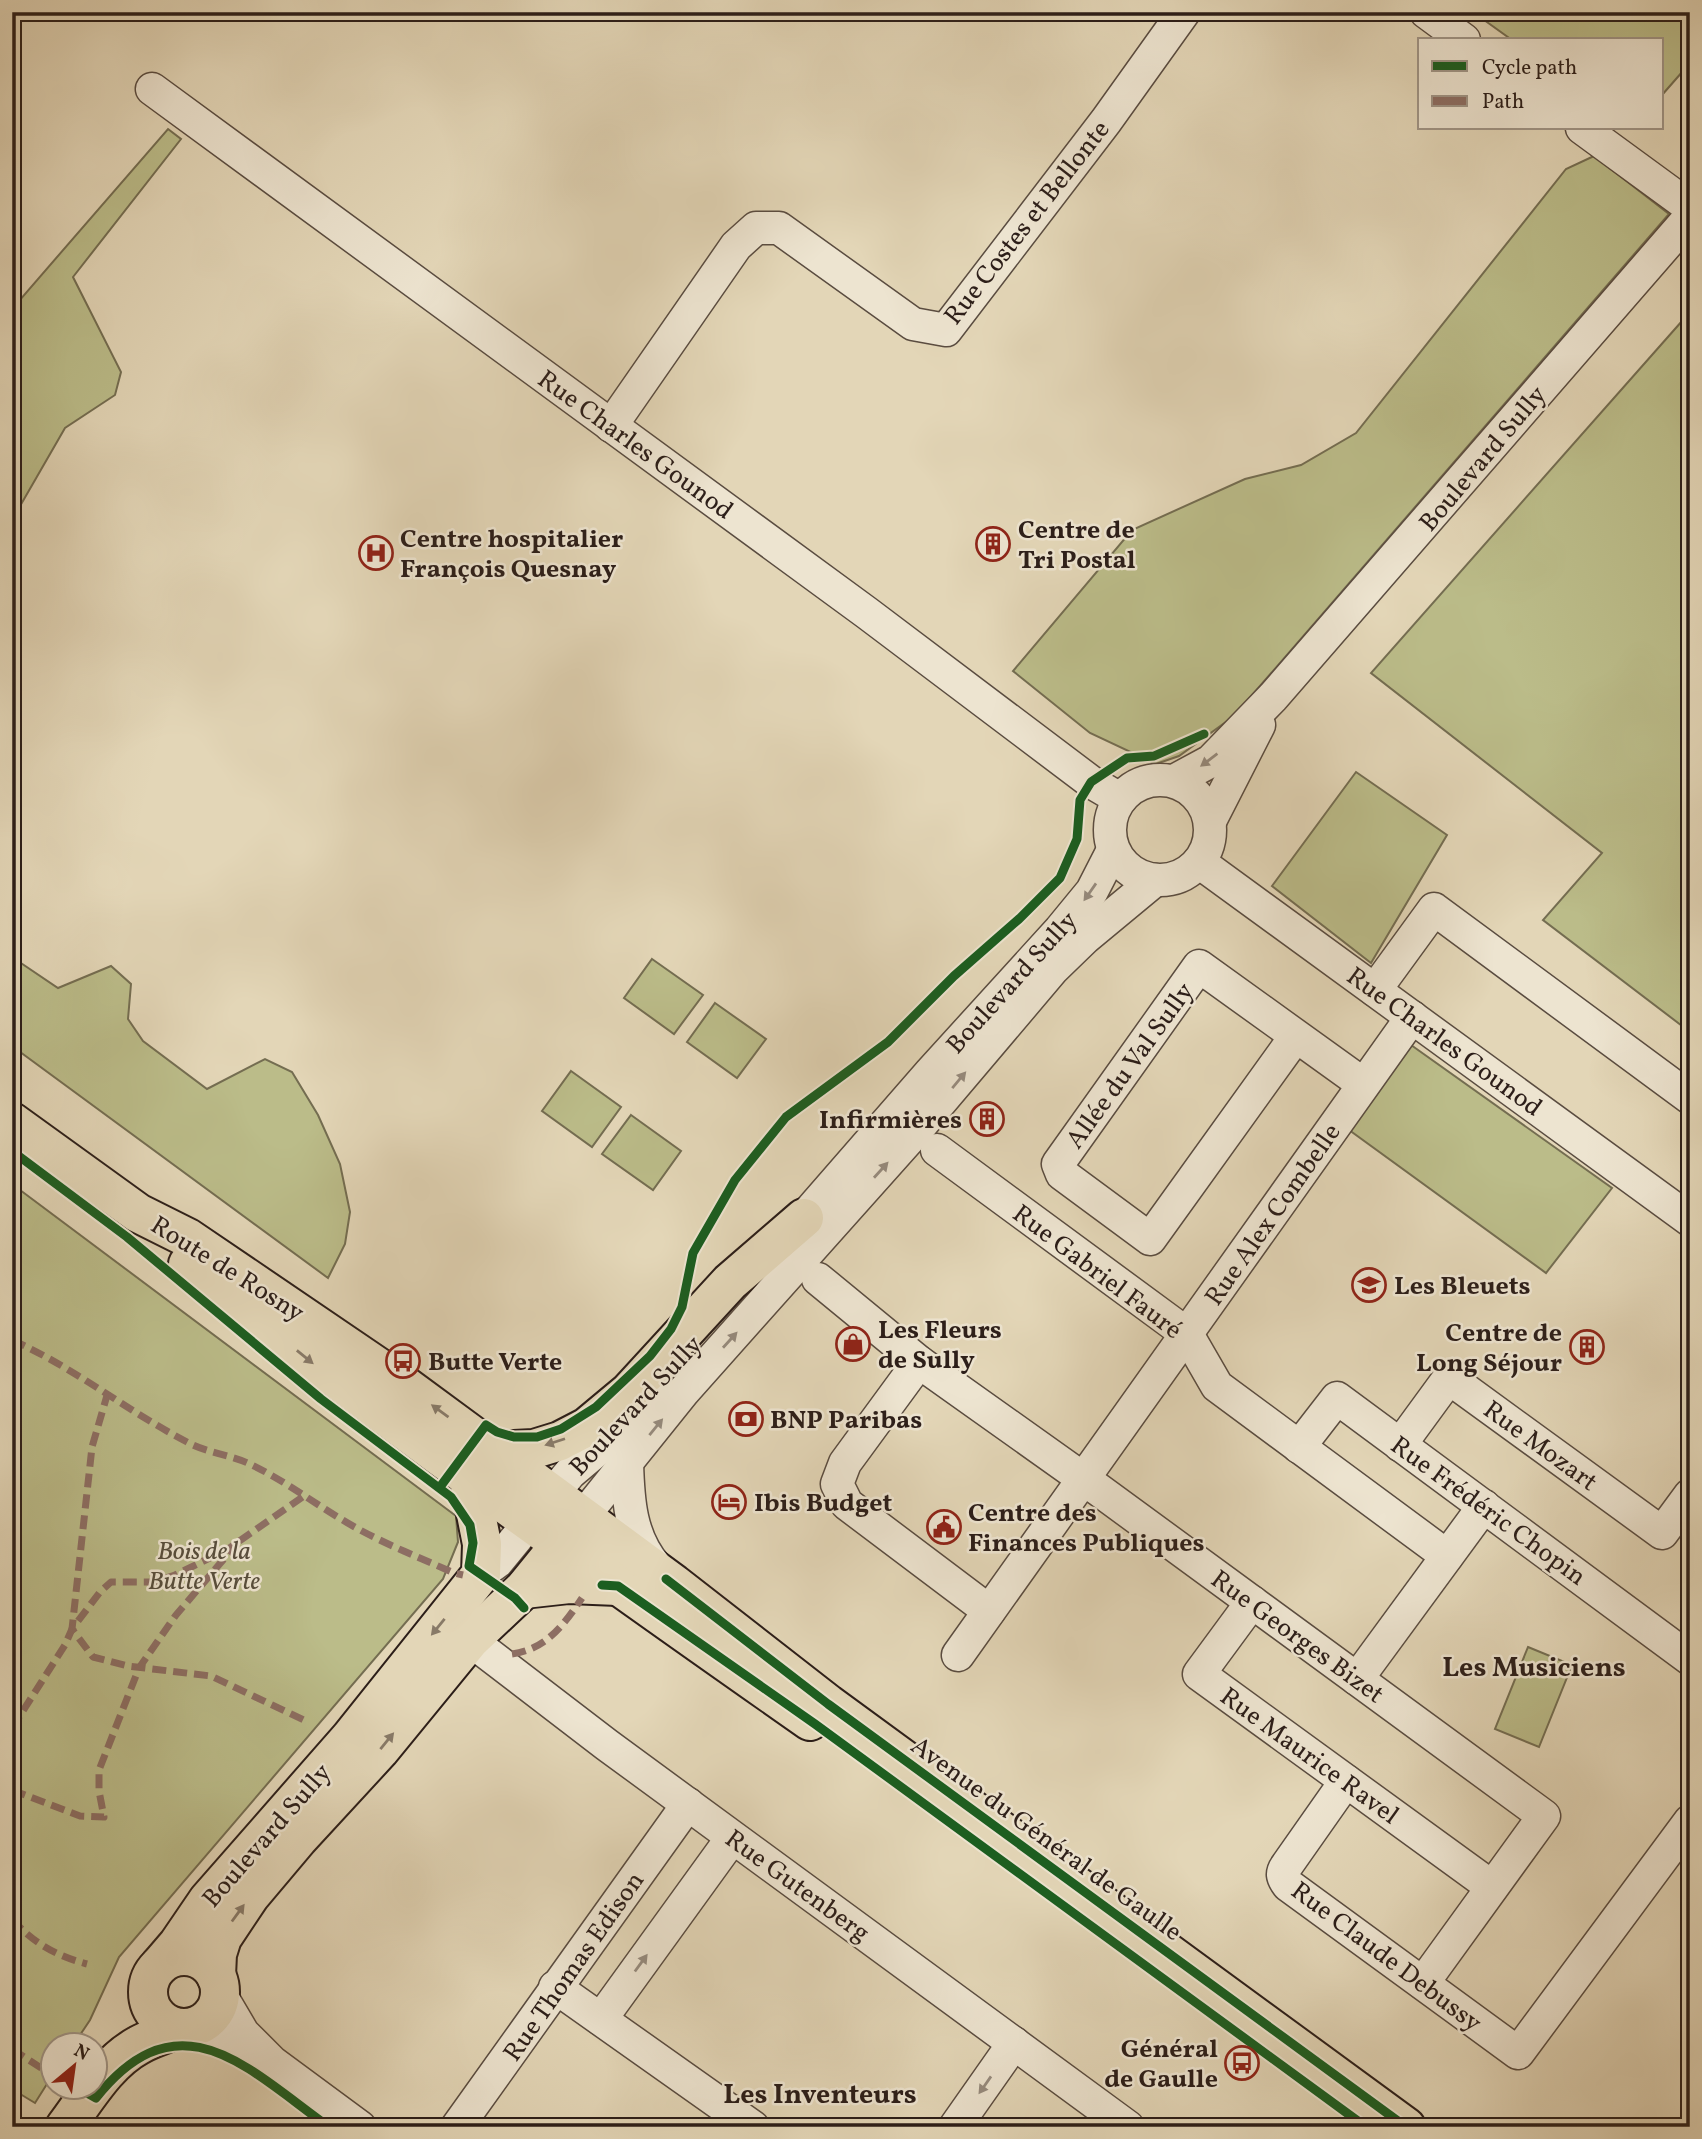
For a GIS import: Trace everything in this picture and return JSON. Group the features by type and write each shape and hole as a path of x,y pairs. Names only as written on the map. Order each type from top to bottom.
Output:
{"main road":[{"path":"12,1122 138,1213"},
{"name":"Route de Rosny","path":"138,1213 188,1238 252,1279 496,1451 556,1520"},
{"name":"Route de Rosny","path":"138,1213 181,1258 317,1367 469,1479 556,1520"},
{"path":"496,1451 534,1449 560,1441 587,1427 629,1392 730,1282 804,1218"},
{"path":"469,1479 482,1544 481,1574"},
{"name":"Avenue du Général de Gaulle","path":"556,1520 666,1579 828,1704 1406,2127"},
{"name":"Avenue du Général de Gaulle","path":"556,1520 618,1586 815,1724 1366,2127"},
{"name":"Boulevard Sully","path":"218,1985 217,1954 222,1938 239,1911 298,1839 380,1750 470,1640 524,1589 556,1520"},
{"name":"Boulevard Sully","path":"108,2046 124,2027 154,1977 208,1900 350,1738 481,1574"},
{"path":"524,1589 569,1584 618,1586"},
{"path":"65,2112 123,2056 145,2042 202,2023 212,2016 218,2006 218,1985 201,1960 180,1956 154,1977 148,2000 159,2019 185,2028"}],"street":[{"name":"Rue Costes et Bellonte","path":"611,426 736,246 756,228 779,228 913,324 946,330 1106,121 1184,12"},
{"path":"1426,12 1461,38"},
{"name":"Rue Charles Gounod","path":"152,89 867,612 1091,782 1120,799"},
{"path":"1585,130 1690,207"},
{"name":"Boulevard Sully","path":"1273,697 1690,217"},
{"path":"1174,781 1211,761 1273,697"},
{"path":"1210,821 1273,697"},
{"path":"1174,781 1187,787 1205,807 1210,821 1210,835 1207,849 1199,862 1187,873 1172,880 1155,880 1130,871 1113,850 1110,823 1113,810 1131,788 1144,782 1174,781"},
{"name":"Boulevard Sully","path":"556,1520 645,1399 930,1073 1060,930 1092,891 1113,850"},
{"name":"Rue Charles Gounod","path":"1199,862 1690,1220"},
{"name":"Boulevard Sully","path":"481,1574 556,1520 627,1462 684,1391 915,1132 1053,969 1085,938 1155,880"},
{"path":"1375,990 1434,909 1690,1098"},
{"name":"Allée du Val Sully","path":"1296,1036 1150,1239 1062,1174 1058,1164 1199,966 1363,1084"},
{"name":"Rue Alex Combelle","path":"958,1655 1412,1017"},
{"name":"Rue Gabriel Fauré","path":"937,1150 1187,1334 1217,1386 1447,1556"},
{"name":"Rue Georges Bizet","path":"818,1279 919,1362 1544,1816 1492,1887"},
{"path":"919,1362 845,1463 836,1484 847,1504 989,1611"},
{"name":"Rue Mozart","path":"1400,1445 1448,1378 1662,1533 1690,1495"},
{"name":"Rue Frédéric Chopin","path":"1300,1447 1336,1398 1690,1658"},
{"path":"627,1462 628,1498 638,1540 643,1553 666,1579"},
{"path":"1357,1679 1484,1506"},
{"name":"Rue Maurice Ravel","path":"1252,1602 1199,1674 1492,1887"},
{"name":"Rue Gutenberg","path":"470,1640 607,1745 1128,2127"},
{"name":"Rue Claude Debussy","path":"1346,1781 1283,1871 1283,1878 1288,1885 1518,2053 1690,1821"},
{"name":"Rue Thomas Edison","path":"457,2127 688,1804"},
{"name":"Rue Thomas Edison","path":"601,2019 733,1838"},
{"path":"1423,1983 1492,1887"},
{"path":"218,1985 243,2033 272,2062 360,2127"},
{"path":"555,1987 746,2125"},
{"path":"185,2028 236,2044 272,2062"},
{"path":"955,2127 1014,2043"}],"green space":[{"path":"1473,12 1690,12 1690,63 1664,93 1664,38 1509,38"},
{"path":"168,129 181,139 73,277 121,372 115,395 65,428 12,520 12,309"},
{"path":"1594,156 1669,214 1234,716 1179,756 1156,764 1090,733 1013,671 1132,530 1245,479 1301,465 1356,433 1566,169"},
{"path":"1690,312 1690,1032 1543,920 1602,853 1371,673"},
{"path":"1356,772 1447,835 1371,963 1272,886"},
{"path":"12,957 58,988 111,966 131,984 128,1019 143,1041 207,1089 265,1059 292,1072 318,1115 340,1164 350,1212 345,1244 328,1278 12,1046"},
{"path":"652,959 703,995 674,1034 624,998"},
{"path":"715,1003 766,1039 737,1078 687,1042"},
{"path":"1404,1040 1612,1188 1546,1273 1345,1127"},
{"path":"571,1071 621,1107 592,1147 542,1111"},
{"path":"631,1115 681,1151 653,1190 602,1154"},
{"name":"Bois de la Butte Verte","path":"12,1184 456,1516 458,1542 443,1579 119,1957 83,2030 38,2030 38,2098 35,2103 12,2089"},
{"path":"1528,1647 1572,1665 1539,1747 1495,1729"}],"railway":[{"path":"12,2119 25,2127"}],"marked path":[{"path":"12,1340 57,1363 187,1442 252,1465 362,1531 463,1575"},
{"path":"108,1392 92,1447 72,1629 93,1657 128,1666 211,1676 304,1720"},
{"path":"12,1728 65,1645 72,1629 111,1582 154,1582 175,1575 228,1549 304,1496"},
{"path":"12,1790 80,1816 104,1817 99,1791 99,1770 139,1668 176,1615 241,1539"},
{"path":"512,1654 535,1647 553,1635 582,1598"},
{"path":"12,1919 46,1948 87,1964"},
{"path":"12,2049 38,2066"}],"cycle path":[{"path":"440,1487 486,1425 497,1432 514,1437 537,1437 561,1429 596,1407 650,1356 671,1329 682,1307 693,1253 735,1180 786,1117 888,1042 954,976 1019,919 1060,878 1077,839 1080,800 1091,782 1127,758 1154,756 1204,734"},
{"path":"12,1151 127,1237 321,1399 451,1497 470,1525 473,1543 469,1566 515,1598 524,1608"},
{"path":"666,1579 828,1704 1406,2127"},
{"path":"602,1585 618,1586 815,1724 1366,2127"},
{"path":"108,2086 127,2067 156,2050 185,2046 214,2051 270,2083 329,2127"}],"place":[{"name":"Centre de Tri Postal","path":"993,544"},
{"name":"Centre hospitalier François Quesnay","path":"376,553"},
{"name":"Infirmières","path":"987,1119"},
{"name":"Les Bleuets","path":"1369,1285"},
{"name":"Les Fleurs de Sully","path":"853,1344"},
{"name":"Centre de Long Séjour","path":"1587,1347"},
{"name":"Butte Verte","path":"403,1361"},
{"name":"BNP Paribas","path":"746,1419"},
{"name":"Ibis Budget","path":"729,1502"},
{"name":"Centre des Finances Publiques","path":"944,1527"},
{"name":"Général de Gaulle","path":"1242,2063"}],"district":[{"name":"Les Musiciens","path":"1534,1666"},
{"name":"Les Inventeurs","path":"820,2093"}]}
